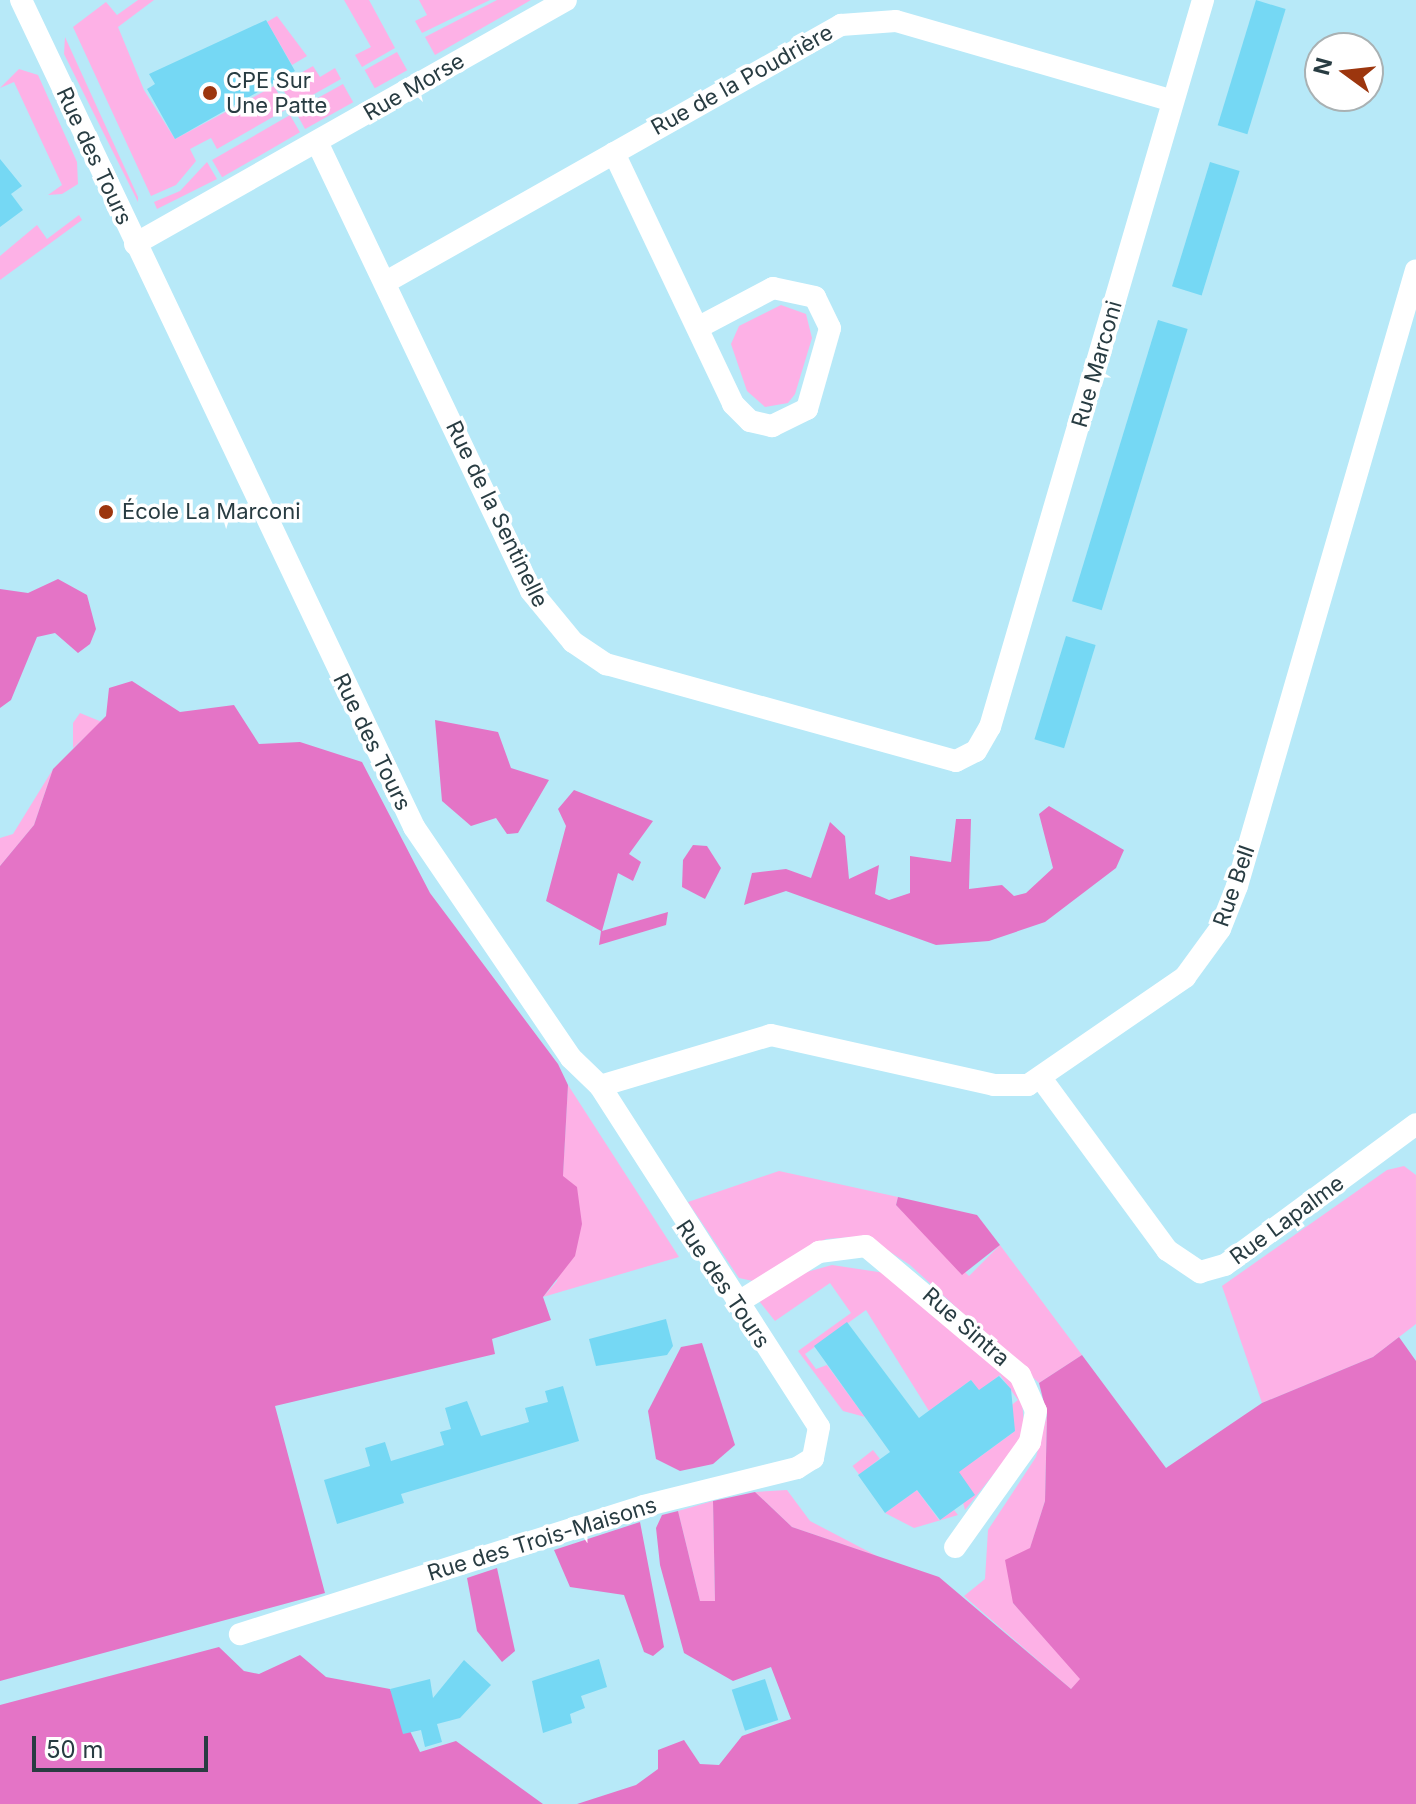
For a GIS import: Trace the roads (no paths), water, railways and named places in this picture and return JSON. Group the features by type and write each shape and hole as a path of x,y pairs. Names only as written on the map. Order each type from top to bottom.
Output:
{"street":[{"name":"Rue des Tours","path":"21,0 404,808 571,1058 600,1086 819,1427"},
{"name":"Rue Morse","path":"135,244 566,0"},
{"name":"Rue Marconi","path":"990,727 1203,0"},
{"name":"Rue de la Poudrière","path":"386,282 822,32 870,21 896,21 1173,101"},
{"name":"Rue de la Sentinelle","path":"317,142 531,591 587,654 939,761 970,755 990,727"},
{"path":"614,153 699,327 742,415 779,426 807,409 830,328 815,297 773,288 699,327"},
{"name":"Rue Bell","path":"1043,1081 1169,992 1220,929 1416,270"},
{"path":"600,1086 771,1035 994,1085 1043,1081"},
{"name":"Rue Lapalme","path":"1043,1081 1167,1250 1195,1272 1225,1265 1413,1134"},
{"name":"Rue Sintra","path":"737,1303 819,1252 866,1246 1020,1375 1036,1411 1030,1442 955,1547"},
{"name":"Rue des Trois-Maisons","path":"240,1634 644,1506 797,1468 813,1458 819,1427"}],"place":[{"name":"CPE Sur Une Patte","path":"210,93"},
{"name":"École La Marconi","path":"106,512"}]}
